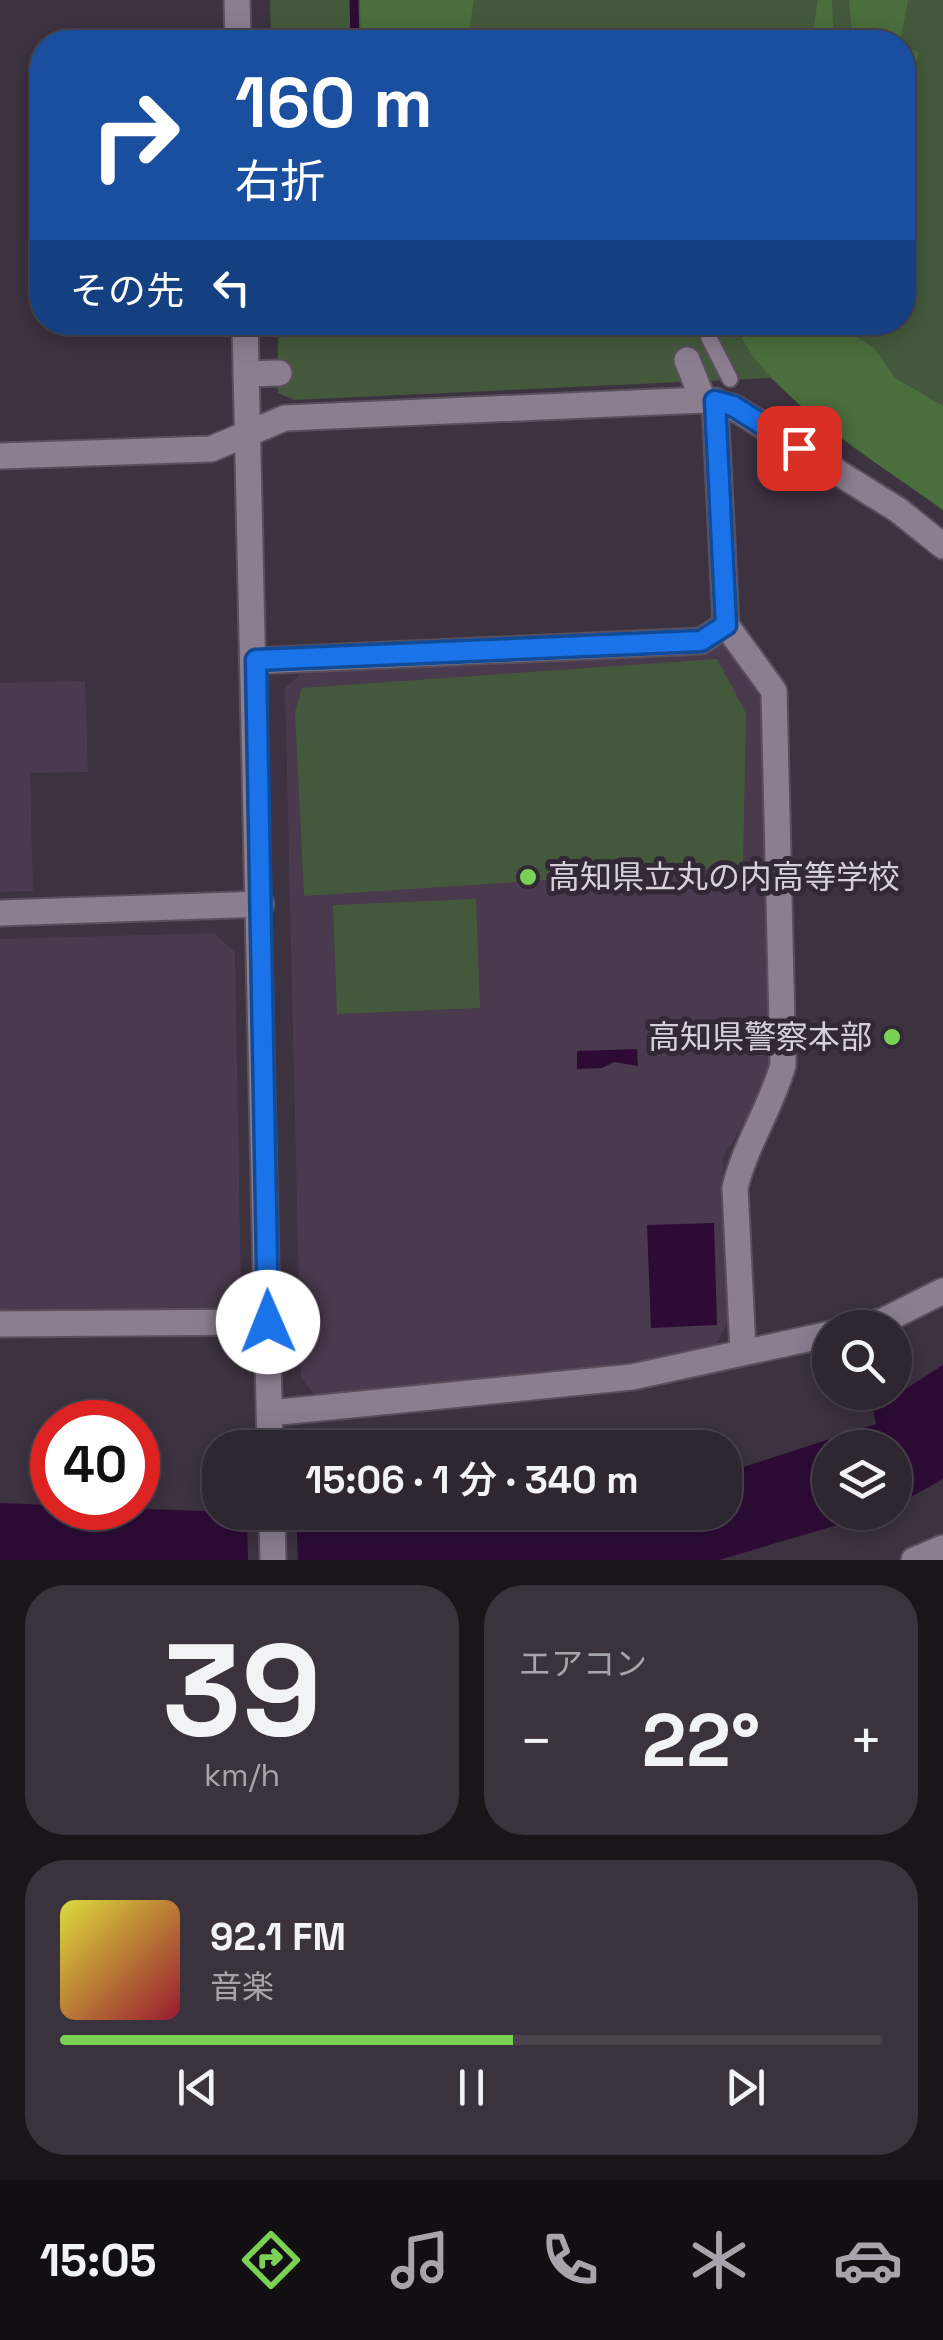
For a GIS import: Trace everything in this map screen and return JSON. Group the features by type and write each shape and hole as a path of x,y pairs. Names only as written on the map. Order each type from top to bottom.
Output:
{"street":[{"path":"237,0 238,30"},
{"path":"245,335 256,660 270,1430"},
{"path":"687,360 709,400 726,625 774,692 783,1065 772,1104 741,1163 736,1188 743,1351"},
{"path":"246,374 279,373"},
{"path":"0,456 211,450 285,418 709,400 733,406 865,490 943,546"},
{"path":"256,660 701,641 726,625"},
{"path":"0,913 261,904"},
{"path":"905,1310 943,1291"},
{"path":"0,1324 268,1322"},
{"path":"270,1413 632,1377 812,1338"},
{"path":"272,1530 272,1560"},
{"path":"914,1560 943,1548"}],"lane":[{"path":"709,335 730,379"}],"shaded area":[{"name":"高知県立丸の内高等学校","path":"726,646 761,699 772,1054 761,1097 723,1157 729,1320 715,1346 627,1363 317,1397 301,1378 285,688 309,666"},
{"path":"85,681 88,772 30,773 33,891 0,892 0,683"},
{"path":"214,933 235,952 241,1291 219,1314 0,1313 0,939"},
{"path":"637,1049 638,1066 614,1062 602,1068 577,1069 577,1051"},
{"path":"714,1223 717,1325 651,1328 647,1225"},
{"path":"943,1365 943,1479 912,1496 912,1430 858,1430 876,1424 873,1410 912,1410 912,1385"},
{"path":"812,1445 812,1530 820,1530 719,1560 0,1560 0,1503 30,1504 30,1530 160,1530 160,1509 202,1511 202,1530 742,1530 742,1467"}],"green space":[{"path":"270,0 943,0 943,510 770,378 294,400 278,393 278,335 915,335 915,30 271,30"},
{"path":"360,0 474,0 469,30 361,30"},
{"path":"818,0 832,0 833,30 813,30"},
{"path":"849,0 908,0 902,30 852,30"},
{"path":"742,335 853,335 874,348 895,378 943,406 943,510 825,426 768,375"},
{"path":"717,659 746,713 743,867 304,896 295,712 302,688"},
{"path":"476,899 480,1008 337,1014 333,905"}],"pier":[{"path":"247,1530 297,1530 298,1560 248,1560"}],"waterway":[{"path":"354,0 355,30"}],"place":[{"name":"高知県立丸の内高等学校","path":"528,877"},
{"name":"高知県警察本部","path":"892,1037"}],"route":[{"path":"268,1322 256,660 701,641 726,625 715,401 733,406 799,448"}]}
